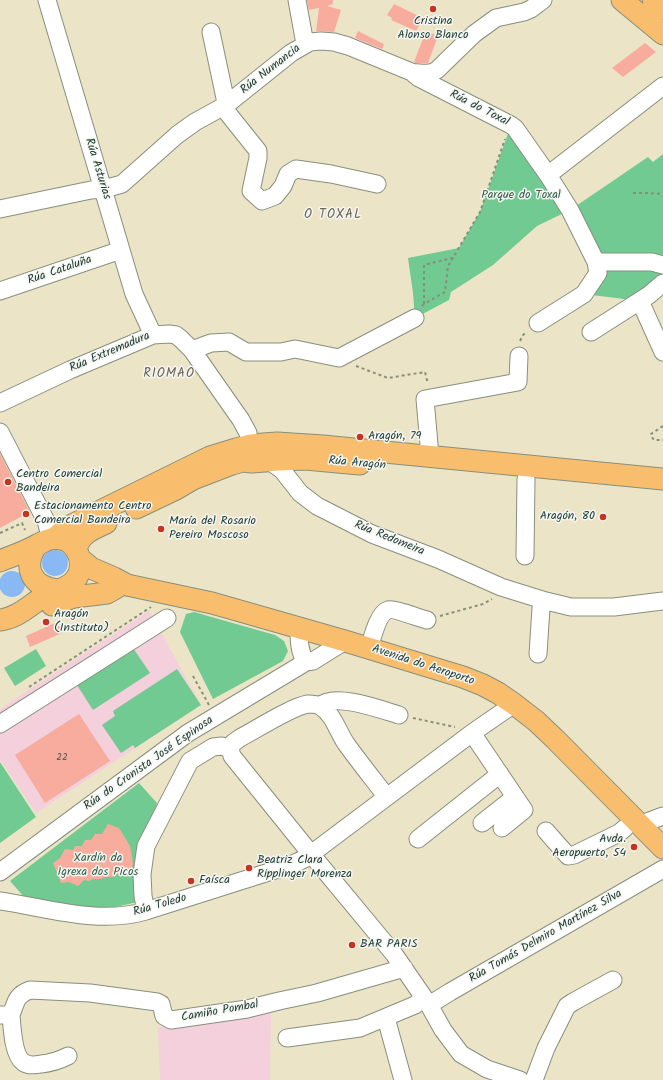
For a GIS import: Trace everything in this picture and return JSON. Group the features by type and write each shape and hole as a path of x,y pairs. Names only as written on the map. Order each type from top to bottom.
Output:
{"main road":[{"path":"622,0 663,34"},
{"path":"653,0 663,9"},
{"name":"Rúa Aragón","path":"0,561 42,538 66,528 210,457 248,446 270,443 291,443 663,479"},
{"name":"Rúa Aragón","path":"248,446 252,462 305,459 663,493"},
{"name":"Rúa Aragón","path":"0,620 26,610 42,597 63,588 74,581 79,575 81,567 78,554 79,539 86,533 176,489 193,479 232,464 248,446"},
{"path":"42,538 68,542 73,545 78,554"},
{"name":"Rúa Aragón","path":"42,538 32,553 30,561 32,574 40,585 48,589 63,588"},
{"name":"Avenida do Aeroporto","path":"78,554 91,568 114,578 121,586"},
{"path":"26,610 36,611 74,597 101,594 121,586"},
{"name":"Avenida do Aeroporto","path":"63,588 121,586 212,603 308,630 463,677 493,690 514,704 555,739 632,827 663,848"}],"street":[{"name":"Rúa Asturias","path":"47,0 134,294 153,335"},
{"path":"297,0 305,44"},
{"name":"Rúa Numancia","path":"1,204 104,189 122,184 177,134 226,105 291,53 305,44 321,41 334,42 348,46 414,74 429,74 434,72 474,34 496,18 524,12 531,9 543,0"},
{"path":"211,32 226,110 258,150 258,158 251,191 262,201 275,196 283,186 288,174 296,168 377,184"},
{"name":"Rúa do Toxal","path":"414,74 419,78 511,124 515,128 548,175 570,210 596,262"},
{"path":"548,175 663,86"},
{"name":"Rúa Cataluña","path":"0,291 121,250"},
{"path":"538,323 584,294 598,273 596,262 652,262 663,265"},
{"path":"591,332 662,288"},
{"path":"640,301 663,352"},
{"path":"192,350 211,343 229,342 246,352 281,352 295,350 339,358 415,318"},
{"name":"Rúa Extremadura","path":"0,403 70,370 153,335 169,334 181,339 192,350 241,420 248,446"},
{"path":"430,456 425,398 518,382 519,356"},
{"path":"0,432 46,521 42,538"},
{"name":"Rúa Redomeira","path":"268,460 282,470 300,494 317,506 372,534 438,559 501,587 571,607 614,607 663,601"},
{"path":"525,556 526,479"},
{"path":"538,654 541,608 546,601"},
{"path":"369,648 381,614 388,610 395,610 427,620"},
{"path":"0,724 167,618"},
{"path":"308,630 299,641 302,655 312,660"},
{"name":"Rúa do Cronista José Espinosa","path":"0,872 188,733 345,641"},
{"path":"320,706 324,702 340,700 399,715"},
{"path":"386,796 346,744 339,730 320,706 316,704 303,705 240,738 233,743 230,749 232,756 394,954 427,1002 443,1030 461,1054 487,1069 507,1077 520,1080"},
{"name":"Rúa Toledo","path":"0,901 94,916 122,916 146,911 291,865 311,854 472,732 514,704"},
{"path":"472,732 524,810 502,828"},
{"path":"146,911 143,896 142,874 146,846 179,782 190,761 200,754 213,747 222,746 230,749"},
{"path":"418,839 500,774"},
{"path":"482,822 515,797"},
{"path":"546,831 568,856 574,855 632,827 663,816"},
{"name":"Rúa Tomás Delmiro Martínez Silva","path":"287,1038 360,1028 415,1005 427,1002 663,869"},
{"name":"Camiño Pombal","path":"68,1056 55,1063 33,1065 23,1063 18,1057 5,1015 22,993 30,990 90,993 157,1002 161,1004 164,1016 171,1020 247,1009 317,993 404,968"},
{"path":"534,1080 546,1048 567,1006 613,980"},
{"path":"386,1018 403,1080"}],"path":[{"path":"415,318 424,304 445,292 448,266 480,212 511,124"},
{"path":"633,193 663,194"},
{"path":"424,304 424,265 453,258"},
{"path":"519,356 519,344 522,335 538,323"},
{"path":"339,358 352,365 388,378 425,372 430,398"},
{"path":"663,426 650,436 654,440 663,440"},
{"path":"0,534 22,523 42,538"},
{"path":"427,620 483,604 495,597 501,587"},
{"path":"26,689 155,604"},
{"path":"193,676 215,716"},
{"path":"399,715 449,725 472,732"}],"shaded area":[{"path":"149,611 201,705 36,813 0,760 0,709"},
{"path":"271,1012 270,1080 160,1080 158,1027"}],"green space":[{"name":"Parque do Toxal","path":"511,125 576,206 648,157 653,162 663,154 663,283 640,301 584,294 597,273 570,210 537,226 493,265 451,292 449,300 415,318 408,258 459,248 480,212"},
{"path":"194,612 275,635 284,641 288,651 283,661 213,699 180,632 186,614"},
{"path":"131,645 150,673 93,710 75,682"},
{"path":"36,649 46,666 15,686 4,668"},
{"path":"177,669 201,705 135,748 133,745 121,753 102,725 115,716 113,711"},
{"path":"0,762 36,817 0,843"},
{"name":"Xardín da Igrexa dos Picos","path":"139,783 157,803 138,862 138,902 106,909 26,899 10,881"}],"water":[{"path":"55,550 64,554 68,563 64,572 55,576 46,572 42,563 46,554"},
{"path":"12,571 21,575 25,584 21,593 12,597 3,593 -1,584 3,575"}],"building":[{"path":"307,0 333,0 333,4 327,6 341,10 334,32 316,31 319,8 309,10"},
{"path":"394,4 423,18 416,31 391,20 392,18 387,15"},
{"path":"358,31 384,44 382,49 355,38"},
{"path":"426,31 438,36 428,63 416,63 414,62"},
{"path":"645,43 656,52 623,77 612,68"},
{"name":"Centro Comercial Bandeira","path":"0,454 30,512 0,528"},
{"path":"57,622 62,633 30,647 26,636"},
{"path":"79,714 110,761 45,803 15,755"},
{"path":"108,824 119,828 130,846 133,863 132,870 128,877 118,874 112,877 93,879 89,881 84,880 78,886 69,882 61,883 53,863 60,858 65,849 73,850 75,846 82,846 85,840 91,840 95,834 102,834"}],"place":[{"name":"Cristina Alonso Blanco","path":"433,9"},
{"name":"Aragón, 79","path":"360,437"},
{"name":"Centro Comercial Bandeira","path":"8,482"},
{"name":"Estacionamento Centro Comercial Bandeira","path":"26,514"},
{"name":"Aragón, 80","path":"603,517"},
{"name":"María del Rosario Pereiro Moscoso","path":"161,529"},
{"name":"Aragón (Instituto)","path":"46,622"},
{"name":"Avda. Aeropuerto, 54","path":"634,847"},
{"name":"Beatriz Clara Ripplinger Morenza","path":"249,868"},
{"name":"Faísca","path":"191,881"},
{"name":"BAR PARIS","path":"352,945"}],"district":[{"name":"O TOXAL","path":"333,216"},
{"name":"RIOMAO","path":"169,375"}]}
